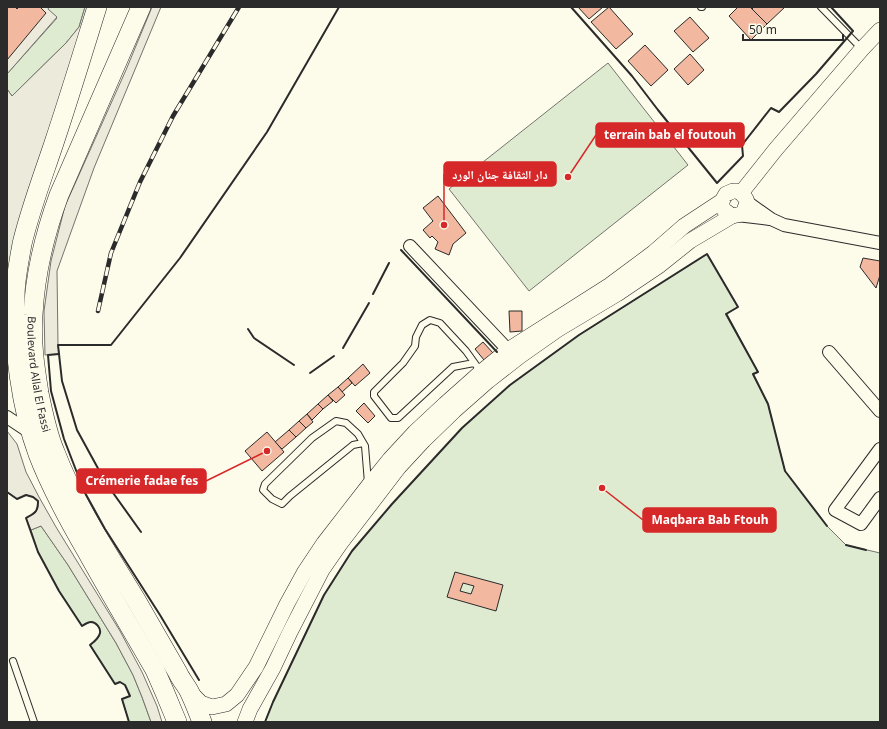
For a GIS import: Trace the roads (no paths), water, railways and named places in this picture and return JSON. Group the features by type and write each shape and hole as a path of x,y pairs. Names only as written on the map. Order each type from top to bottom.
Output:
{"main road":[{"name":"Boulevard Allal El Fassi","path":"97,7 74,84 29,219 23,243 14,296 16,348 21,386 31,433 41,462 61,505 155,670 177,722"},
{"name":"Boulevard Allal El Fassi","path":"141,7 62,188 51,217 36,282 33,316 33,355 47,428 64,474 107,553 189,691 202,722"}],"street":[{"path":"481,372 520,356 557,330 617,294 690,241 734,215 741,214 744,211 744,197 776,149 880,30"},
{"path":"189,691 201,703 212,707 226,704 237,695 256,667 287,604 304,573 324,543 369,485 424,440 454,411 481,372 508,350 610,285 653,253 684,226 722,201 726,194 733,191 744,197 771,219 784,225 880,243"},
{"path":"722,201 724,210 734,215 771,219"},
{"path":"410,246 508,350"},
{"path":"829,352 880,411"},
{"path":"7,418 31,433"},
{"path":"880,449 835,510 861,524 880,498"},
{"path":"245,722 250,709 273,668 322,570 359,518 395,463"}],"lane":[{"path":"821,7 862,49"},
{"path":"430,320 440,323 466,351 481,372 454,367 398,418 391,418 374,396 374,392 403,363 415,346 416,337 422,325 430,320"},
{"path":"363,443 353,445 282,504 272,499 263,490 265,484 312,438 336,421 346,422 358,434 365,446 369,485"},
{"path":"13,661 34,722"}],"railway":[{"path":"98,311 111,253 140,182 173,116 239,7"}],"place":[{"name":"terrain bab el foutouh","path":"568,177"},
{"name":"دار الثقافة جنان الورد","path":"444,225"},
{"name":"Crémerie fadae fes","path":"267,451"},
{"name":"Maqbara Bab Ftouh","path":"602,488"}]}
